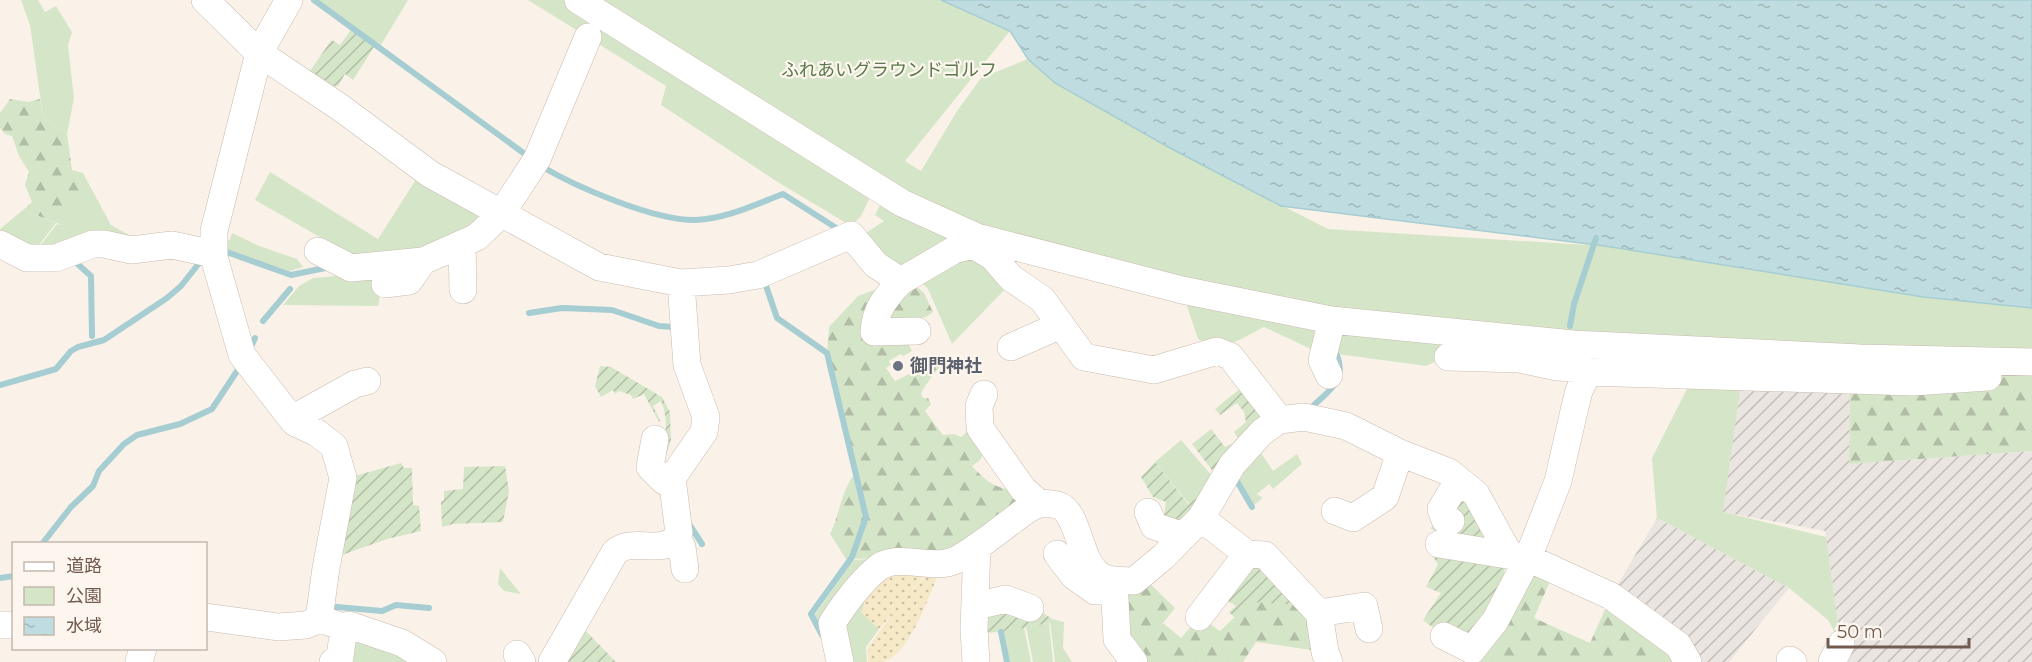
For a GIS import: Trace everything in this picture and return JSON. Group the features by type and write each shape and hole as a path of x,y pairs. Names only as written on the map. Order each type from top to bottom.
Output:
{"street":[{"path":"205,0 259,53 341,108 430,174 599,267 681,283 758,275 851,235 876,265 901,281"},
{"path":"290,0 259,53 214,231 214,254 242,355 297,424 317,433 334,446 343,478 326,568 332,623 340,657 333,662"},
{"path":"578,0 880,191 975,241 1011,278 1042,300 1061,325 1071,355 1154,370 1217,351 1230,356 1280,420"},
{"path":"318,251 351,268 423,261 477,237 501,214 537,159 588,37"},
{"path":"916,331 874,332 874,319 881,303 901,281 954,250 975,241 1182,290 1332,320 1573,344 1860,358 2024,369"},
{"path":"0,244 27,258 56,258 93,244 131,250 172,245 214,254"},
{"path":"462,244 463,290"},
{"path":"385,284 409,281 423,261"},
{"path":"656,439 650,467 664,481 672,478 704,432 706,417 687,365 681,283"},
{"path":"1320,364 1332,320"},
{"path":"1011,347 1061,325"},
{"path":"1448,357 1522,360 1557,367 1577,368 1588,372 1913,382 2024,369"},
{"path":"1444,636 1472,650 1495,621 1521,557 1558,481 1576,401 1588,372"},
{"path":"292,419 355,384 367,381"},
{"path":"978,411 1023,489 1040,504"},
{"path":"1057,554 1074,576 1095,591 1134,580 1164,556 1192,527 1232,465 1238,442 1262,432 1280,420 1304,417 1346,426 1400,453 1449,472 1476,494 1509,554 1521,557"},
{"path":"1335,511 1353,518 1385,497 1400,453"},
{"path":"552,662 615,552 624,547 664,546 676,539 680,533 672,478"},
{"path":"1466,486 1452,491 1441,509 1445,532 1521,557 1611,596 1678,645 1688,662"},
{"path":"840,662 832,623 846,601 881,566 894,562 939,564 953,561 1029,509 1040,504 1059,505 1071,515 1082,552 1098,575 1115,585"},
{"path":"1148,512 1154,526 1192,527 1247,554 1265,555 1319,614 1325,652 1329,662"},
{"path":"676,539 682,547 685,569"},
{"path":"976,547 976,662 983,662"},
{"path":"1200,617 1224,602 1247,554"},
{"path":"1115,585 1107,644 1134,662"},
{"path":"976,606 1006,599 1030,608"},
{"path":"1319,614 1364,606 1369,629"},
{"path":"207,617 278,627 349,624 402,643 433,662"}],"shaded area":[{"path":"1742,376 1850,379 1849,464 2032,451 2032,662 1832,662 1841,644 1825,531 1722,512"},
{"path":"1657,518 1789,588 1729,662 1688,662 1611,596"}],"green space":[{"path":"21,0 38,0 45,12 56,6 72,32 68,45 74,98 67,134 43,117 30,25"},
{"path":"314,0 408,0 379,48"},
{"path":"528,0 570,0 872,193 861,216 851,226 776,181 661,105 666,86"},
{"name":"ふれあいグラウンドゴルフ","path":"579,0 941,0 1010,31 905,161 921,171 957,111 981,78 1028,59 1055,83 1170,148 1328,229 1605,246 1927,298 2032,307 2032,376 1913,382 1742,376 1723,512 1826,537 1841,644 1828,620 1789,588 1657,518 1652,458 1694,375 1588,372 1332,320 977,237"},
{"path":"351,30 374,47 353,80 345,74 338,86 330,86 308,74 330,42 332,40 340,45"},
{"path":"10,99 28,102 40,99 43,117 67,134 72,170 82,185 79,198 62,225 23,210 32,202 25,185 29,172 19,156 12,136 5,134 0,128 0,113"},
{"path":"72,170 83,173 111,225 129,235 137,245 36,251 57,224 62,225 82,185"},
{"path":"270,172 378,239 417,178 486,218 409,253 360,260 255,200"},
{"path":"883,199 954,236 898,272 860,237 884,221 875,215"},
{"path":"23,210 56,223 36,249 0,240 0,229"},
{"path":"232,233 259,246 297,259 303,267 289,271 223,248 222,238 230,240"},
{"path":"972,252 1012,282 952,344 928,289 915,276"},
{"path":"384,272 378,306 283,305 299,286 313,278"},
{"path":"912,282 924,293 933,312 926,317 909,320 893,330 884,306"},
{"path":"893,283 877,305 905,337 912,351 889,361 891,365 886,368 895,381 913,372 915,365 913,361 917,359 924,369 939,359 943,364 933,374 921,393 923,398 928,398 931,404 925,411 943,435 954,434 961,437 971,428 987,449 979,461 972,466 993,484 1009,489 1022,506 968,547 888,558 846,559 830,534 847,487 855,473 827,355 829,327 858,296"},
{"path":"1185,300 1322,325 1315,351 1264,327 1232,343 1216,345 1208,343 1198,339"},
{"path":"1336,326 1572,351 1456,352 1426,366 1330,353"},
{"path":"600,366 611,367 662,397 670,412 671,440 663,465 658,462 666,432 661,401 653,406 659,422 644,394 633,399 631,395 619,391 615,394 613,390 601,397 595,386"},
{"path":"2032,376 2032,451 1849,464 1850,379 1913,382"},
{"path":"1241,388 1273,420 1243,445 1234,432 1246,422 1244,412 1237,403 1220,415 1215,409"},
{"path":"1211,429 1225,447 1233,443 1237,449 1215,474 1192,444"},
{"path":"1181,440 1220,485 1189,504 1155,462"},
{"path":"1257,447 1273,471 1297,454 1302,464 1273,489 1269,484 1257,494 1263,498 1254,505 1234,472"},
{"path":"1155,462 1188,504 1201,495 1201,518 1162,529 1166,502 1153,497 1141,477"},
{"path":"401,463 404,468 412,468 413,505 419,506 421,531 387,539 342,555 351,477"},
{"path":"505,466 509,491 503,522 453,524 442,527 441,502 444,500 444,491 463,489 464,467"},
{"path":"1458,494 1478,508 1501,547 1468,541 1431,529 1433,522"},
{"path":"1427,548 1505,562 1503,590 1468,642 1436,630 1423,620 1441,593 1426,587 1438,564"},
{"path":"1255,557 1299,605 1252,602 1235,618 1229,612 1236,606 1226,600"},
{"path":"888,558 825,635 815,615 853,560"},
{"path":"1528,558 1554,572 1534,618 1590,643 1611,596 1688,662 1470,662"},
{"path":"500,568 521,594 504,591 498,584"},
{"path":"1141,575 1175,608 1163,623 1181,638 1199,617 1220,631 1252,601 1299,605 1325,652 1256,642 1243,662 1135,662 1116,598"},
{"path":"856,594 865,602 861,612 879,629 866,647 867,662 844,662 848,602"},
{"path":"981,610 1039,610 1052,619 1049,623 1001,632 979,633"},
{"path":"1052,619 1064,622 1063,648 1072,662 1055,662 1050,621"},
{"path":"1049,623 1053,662 1033,662 1026,627"},
{"path":"582,627 616,662 561,662"},
{"path":"1024,627 1031,662 1009,662 1003,631"},
{"path":"350,637 369,638 412,662 346,662"}],"sand":[{"path":"894,564 924,576 910,592 925,577 930,567 941,567 918,622 902,648 882,662 868,662 868,648 894,611 879,629 861,612 865,602 856,594"}],"water":[{"path":"941,0 2032,0 2032,308 1923,297 1605,246 1281,206 1170,148 1055,83 1028,59 1010,31"}],"waterway":[{"path":"314,0 529,157"},
{"path":"541,166 595,193 638,209 679,219 696,220 718,217 783,194 841,231"},
{"path":"1570,326 1574,304 1596,238"},
{"path":"224,251 291,275 330,267"},
{"path":"73,260 91,276 92,336"},
{"path":"0,385 56,369 71,351 104,340 167,298 181,286 200,262"},
{"path":"764,280 777,318 827,353 866,517 852,557 811,614 822,635"},
{"path":"263,321 290,289"},
{"path":"529,313 562,308 612,310 659,326 674,327"},
{"path":"250,349 255,338"},
{"path":"1313,406 1330,390 1338,378 1340,371 1337,355"},
{"path":"44,542 71,507 93,486 99,471 124,444 137,435 180,424 212,409 241,365"},
{"path":"1234,476 1252,507"},
{"path":"689,524 702,544"},
{"path":"0,578 12,576"},
{"path":"328,611 337,607 382,611 396,605 429,608"},
{"path":"1001,632 1007,662"}],"place":[{"name":"御門神社","path":"898,366"}]}
